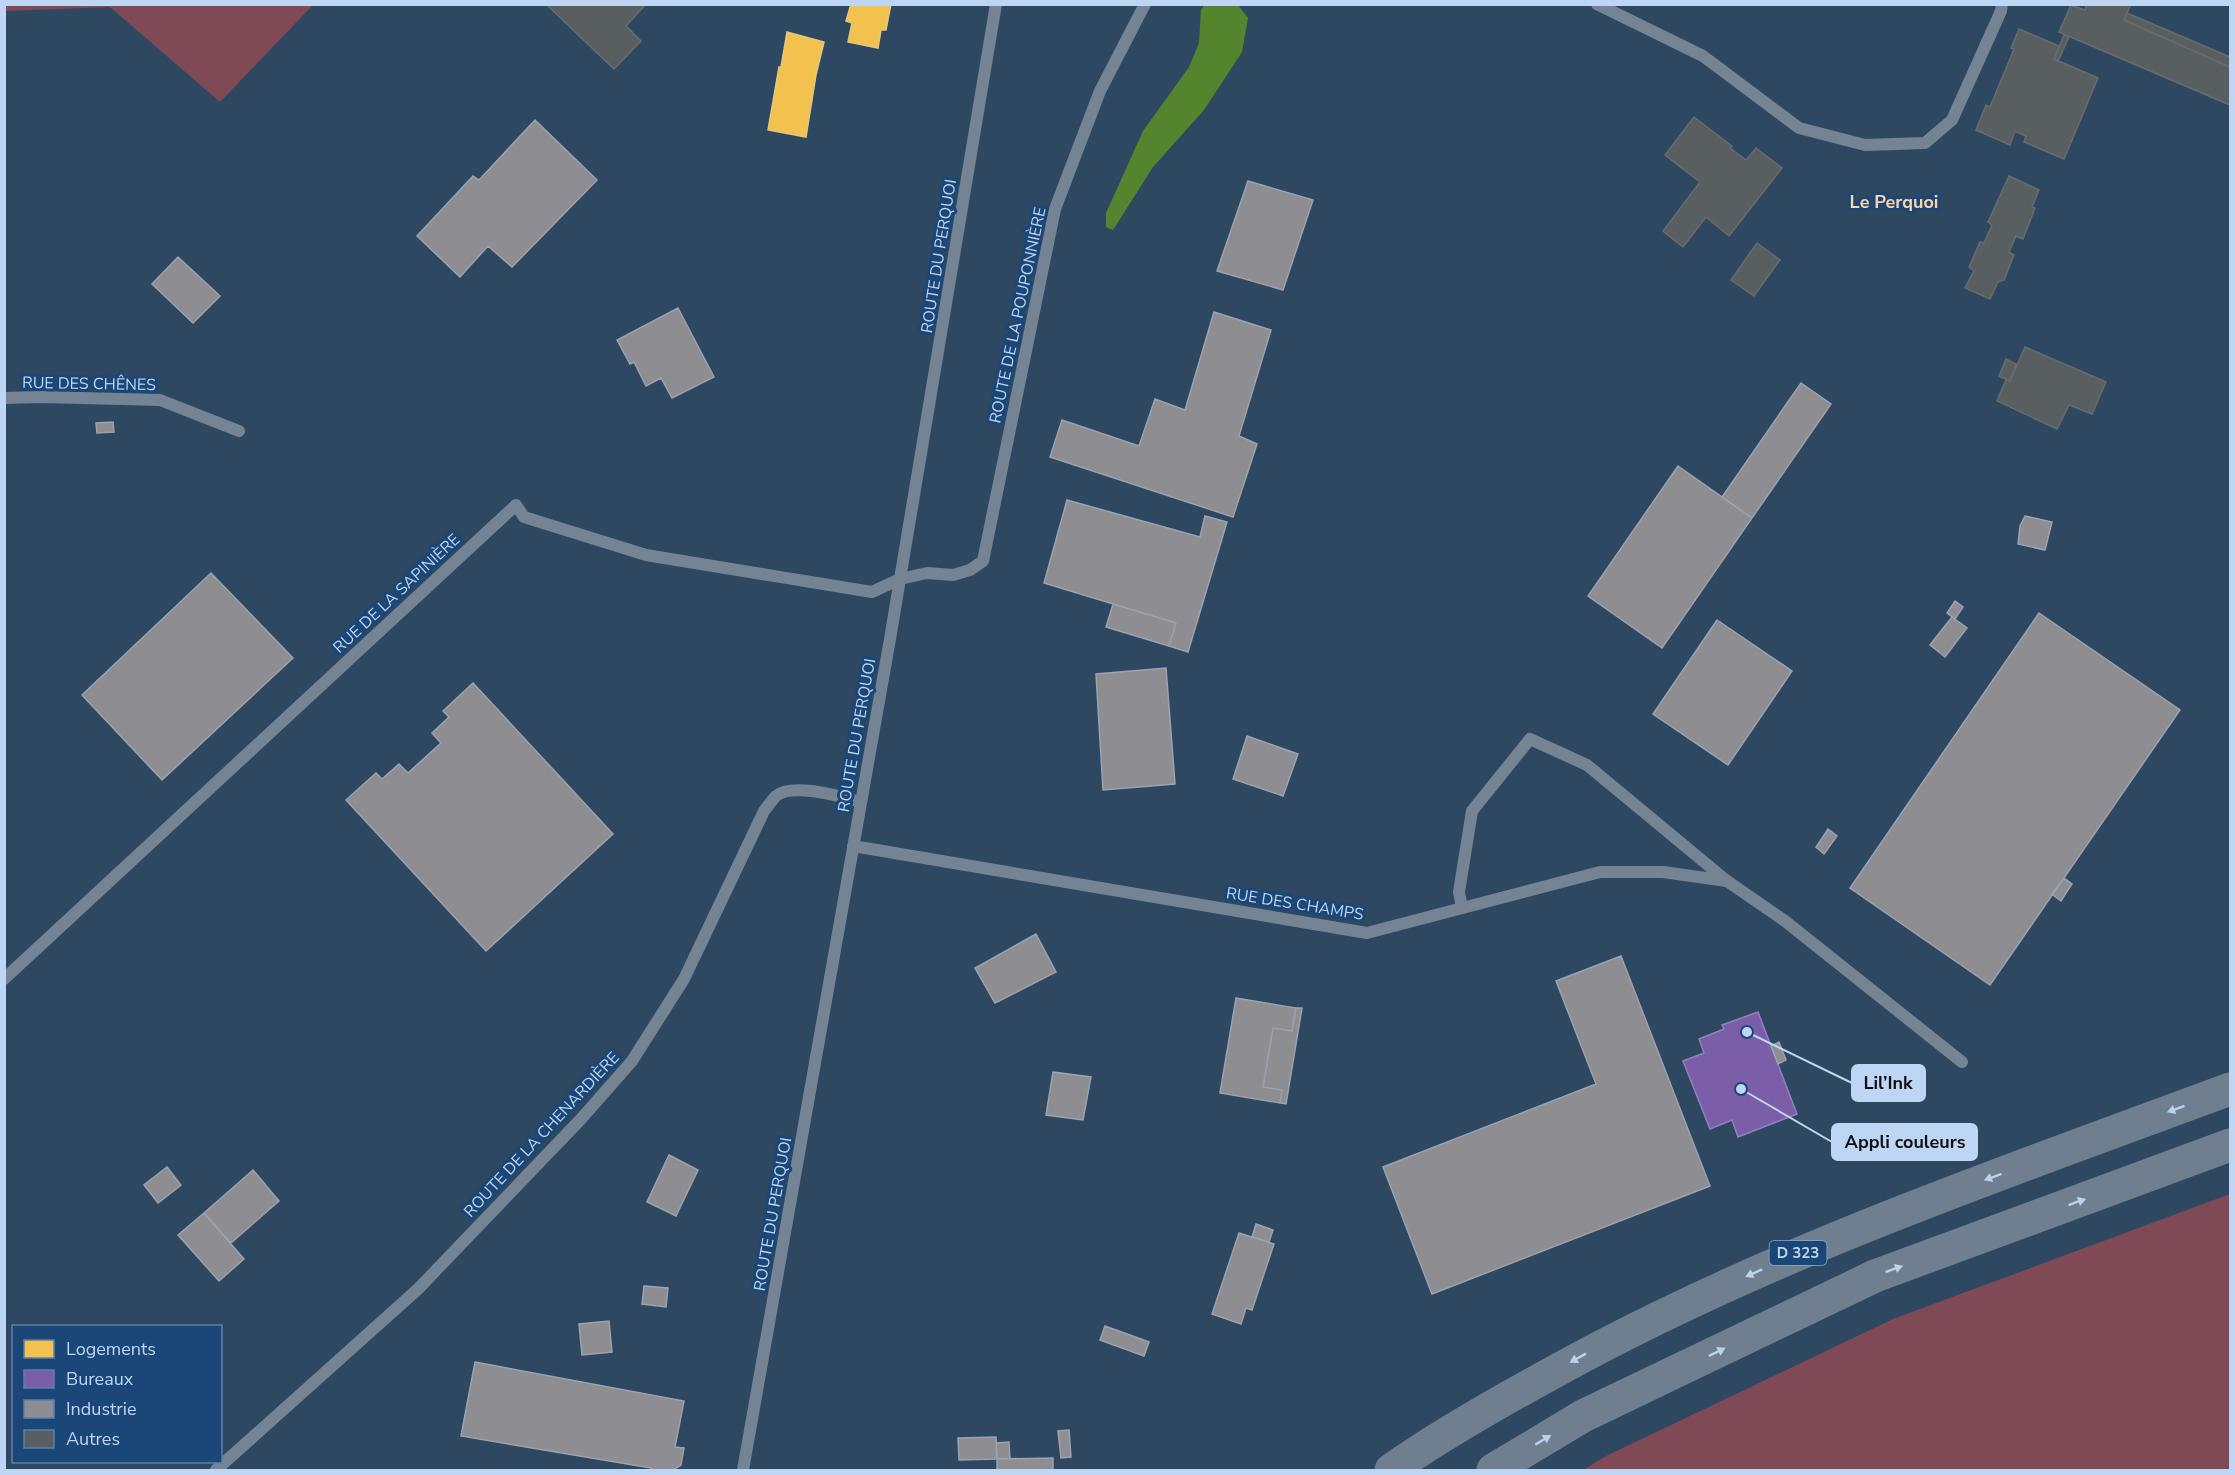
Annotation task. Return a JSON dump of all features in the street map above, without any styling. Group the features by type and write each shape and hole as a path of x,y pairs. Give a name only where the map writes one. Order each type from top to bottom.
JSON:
{"highway":[{"name":"D 323","path":"1391,1470 1501,1401 1611,1340 1701,1296 1910,1208 2230,1089"},
{"path":"1493,1470 1583,1416 1875,1276 2230,1145"}],"street":[{"name":"ROUTE DU PERQUOI","path":"743,1470 854,846 996,4"},
{"name":"ROUTE DE LA POUPONNIÈRE","path":"900,579 927,573 953,575 970,570 983,561 1055,209 1100,91 1145,4"},
{"path":"1597,4 1703,56 1799,128 1865,145 1925,143 1952,120 2001,11 2002,4"},
{"name":"RUE DES CHÊNES","path":"4,398 160,400 239,431"},
{"name":"RUE DE LA SAPINIÈRE","path":"4,979 516,505 524,517 646,555 872,592 900,579"},
{"path":"1462,908 1459,892 1473,811 1530,740 1587,765 1727,881 1785,921 1962,1062"},
{"name":"ROUTE DE LA CHENARDIÈRE","path":"216,1470 418,1289 581,1119 632,1061 684,979 764,811 778,794 795,790 833,795 861,802"},
{"name":"RUE DES CHAMPS","path":"854,846 1367,933 1600,872 1663,872 1727,881"}],"shaded area":[{"path":"1205,4 1238,5 1248,18 1242,52 1204,110 1153,167 1113,230 1106,227 1106,213 1143,131 1189,67 1199,43 1201,10"},
{"path":"4,5 313,5 220,102 110,7 5,11"},
{"path":"2230,1194 2230,1470 1583,1470 1606,1456 1893,1319"}],"building: Logements":[{"path":"851,4 891,4 886,30 881,30 878,48 848,42 852,23 846,21"},
{"path":"787,32 824,42 806,137 768,130"}],"building: Bureaux":[{"path":"1758,1012 1797,1114 1738,1137 1732,1120 1710,1129 1683,1061 1704,1053 1699,1039 1724,1029 1722,1025"}],"building: Industrie":[{"path":"535,120 597,180 512,267 488,246 460,277 417,236 473,176 479,180"},
{"path":"1248,181 1313,200 1283,290 1217,271"},
{"path":"178,257 220,296 193,323 152,284"},
{"path":"678,308 714,377 672,398 661,378 646,386 634,362 630,364 617,340"},
{"path":"1214,312 1271,330 1239,436 1257,444 1233,517 1050,457 1062,420 1139,446 1155,399 1185,410"},
{"path":"1801,383 1831,404 1752,518 1722,497"},
{"path":"113,422 114,432 97,433 96,423"},
{"path":"1678,466 1752,518 1662,648 1588,596"},
{"path":"1067,500 1200,537 1205,516 1227,522 1188,652 1169,646 1176,623 1044,583"},
{"path":"2025,516 2052,522 2045,550 2018,544 2020,526"},
{"path":"211,573 293,658 162,780 82,695"},
{"path":"1955,601 1963,607 1955,619 1947,613"},
{"path":"1113,604 1176,623 1169,646 1106,627"},
{"path":"2039,613 2180,710 1990,985 1850,888"},
{"path":"1952,617 1967,628 1945,657 1930,645"},
{"path":"1717,620 1792,671 1728,765 1653,714"},
{"path":"1166,668 1175,784 1103,790 1096,674"},
{"path":"473,683 613,834 486,951 346,800 376,773 382,779 399,764 408,773 441,743 432,733 449,717 443,711"},
{"path":"1247,736 1298,754 1283,796 1233,779"},
{"path":"1828,829 1837,836 1824,854 1816,847"},
{"path":"2064,878 2072,884 2061,901 2052,894"},
{"path":"1036,934 1056,972 995,1003 975,968"},
{"path":"1621,956 1710,1186 1432,1294 1383,1167 1596,1084 1556,981"},
{"path":"1236,998 1296,1008 1292,1031 1273,1028 1263,1087 1282,1090 1280,1103 1220,1093"},
{"path":"1296,1008 1302,1008 1286,1104 1280,1103 1282,1090 1263,1087 1273,1028 1292,1031"},
{"path":"1779,1042 1786,1060 1778,1064 1771,1046"},
{"path":"1053,1072 1091,1077 1083,1120 1046,1115"},
{"path":"669,1155 698,1170 676,1216 647,1202"},
{"path":"167,1167 181,1185 158,1203 144,1185"},
{"path":"253,1170 279,1201 231,1243 204,1213"},
{"path":"204,1213 244,1259 219,1281 178,1235"},
{"path":"1256,1224 1273,1230 1269,1242 1252,1237"},
{"path":"1239,1233 1274,1244 1252,1310 1246,1308 1241,1324 1212,1314"},
{"path":"644,1286 668,1288 666,1307 642,1304"},
{"path":"609,1321 612,1352 582,1355 579,1324"},
{"path":"1105,1326 1149,1342 1144,1356 1100,1340"},
{"path":"475,1362 684,1401 675,1447 684,1448 681,1465 673,1470 653,1470 461,1436"},
{"path":"1069,1430 1071,1457 1061,1458 1058,1431"},
{"path":"996,1437 997,1459 959,1460 958,1438"},
{"path":"1009,1442 1010,1459 997,1459 996,1443"},
{"path":"1053,1458 1053,1470 997,1470 997,1459"}],"building: Autres":[{"path":"550,4 646,4 626,26 641,41 614,69 548,6"},
{"path":"2087,4 2131,4 2124,20 2230,67 2230,105 2059,32 2071,5 2085,10"},
{"path":"2127,13 2230,57 2230,67 2124,20"},
{"path":"2019,29 2059,46 2054,59 2098,78 2064,159 2024,142 2026,136 2015,131 2010,145 1976,130 1986,105 1990,107 2014,49 2011,48"},
{"path":"2064,35 2069,37 2058,61 2054,59"},
{"path":"1694,117 1732,146 1730,148 1746,160 1756,148 1782,168 1729,236 1706,217 1683,247 1663,231 1700,182 1665,155"},
{"path":"2009,176 2039,190 2023,239 2016,236 2009,252 2014,255 2004,280 1998,282 1990,299 1965,288 1974,271 1969,267 1980,242 1984,243 1992,225 1988,222"},
{"path":"1757,243 1780,260 1754,296 1731,280"},
{"path":"2025,347 2106,382 2092,414 2069,405 2057,429 1997,401 2006,380 2010,381"},
{"path":"2006,359 2016,364 2010,381 1999,376"}],"place":[{"name":"Lil’Ink","path":"1747,1032"},
{"name":"Appli couleurs","path":"1741,1089"}],"district":[{"name":"Le Perquoi","path":"1894,202"}]}
